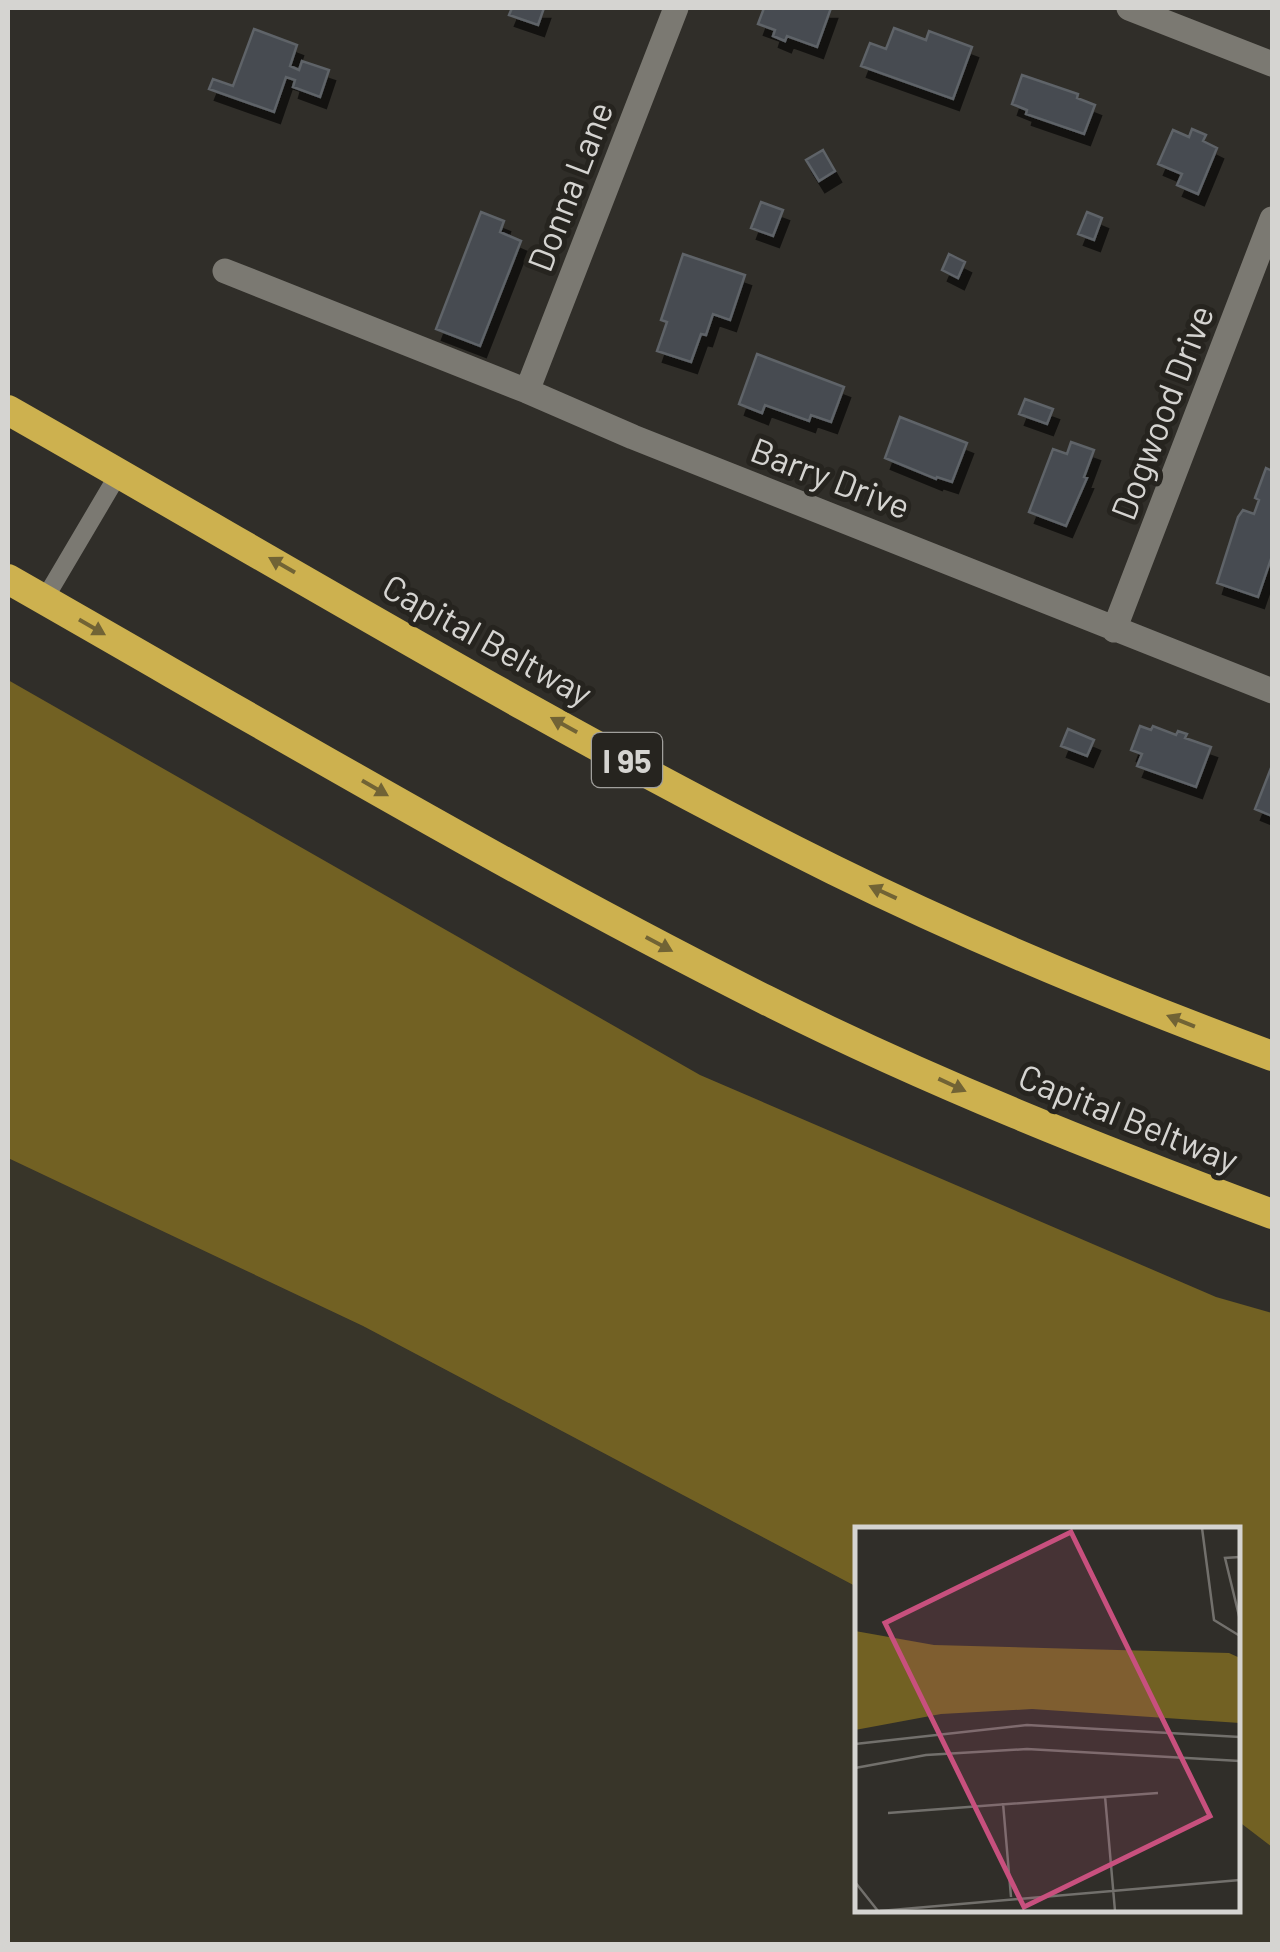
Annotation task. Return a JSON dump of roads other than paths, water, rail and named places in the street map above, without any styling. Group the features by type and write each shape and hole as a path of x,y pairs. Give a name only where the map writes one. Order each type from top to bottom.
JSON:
{"highway":[{"name":"Capital Beltway","path":"8,410 650,774 835,870 1048,968 1272,1056"},
{"name":"Capital Beltway","path":"8,579 575,900 768,1001 984,1100 1272,1214"}],"street":[{"name":"Donna Lane","path":"527,391 676,8"},
{"path":"1129,8 1272,64"},
{"name":"Dogwood Drive","path":"1114,630 1272,219"},
{"name":"Barry Drive","path":"225,271 527,391 633,438 1272,691"}],"lane":[{"path":"44,600 119,474"}]}
